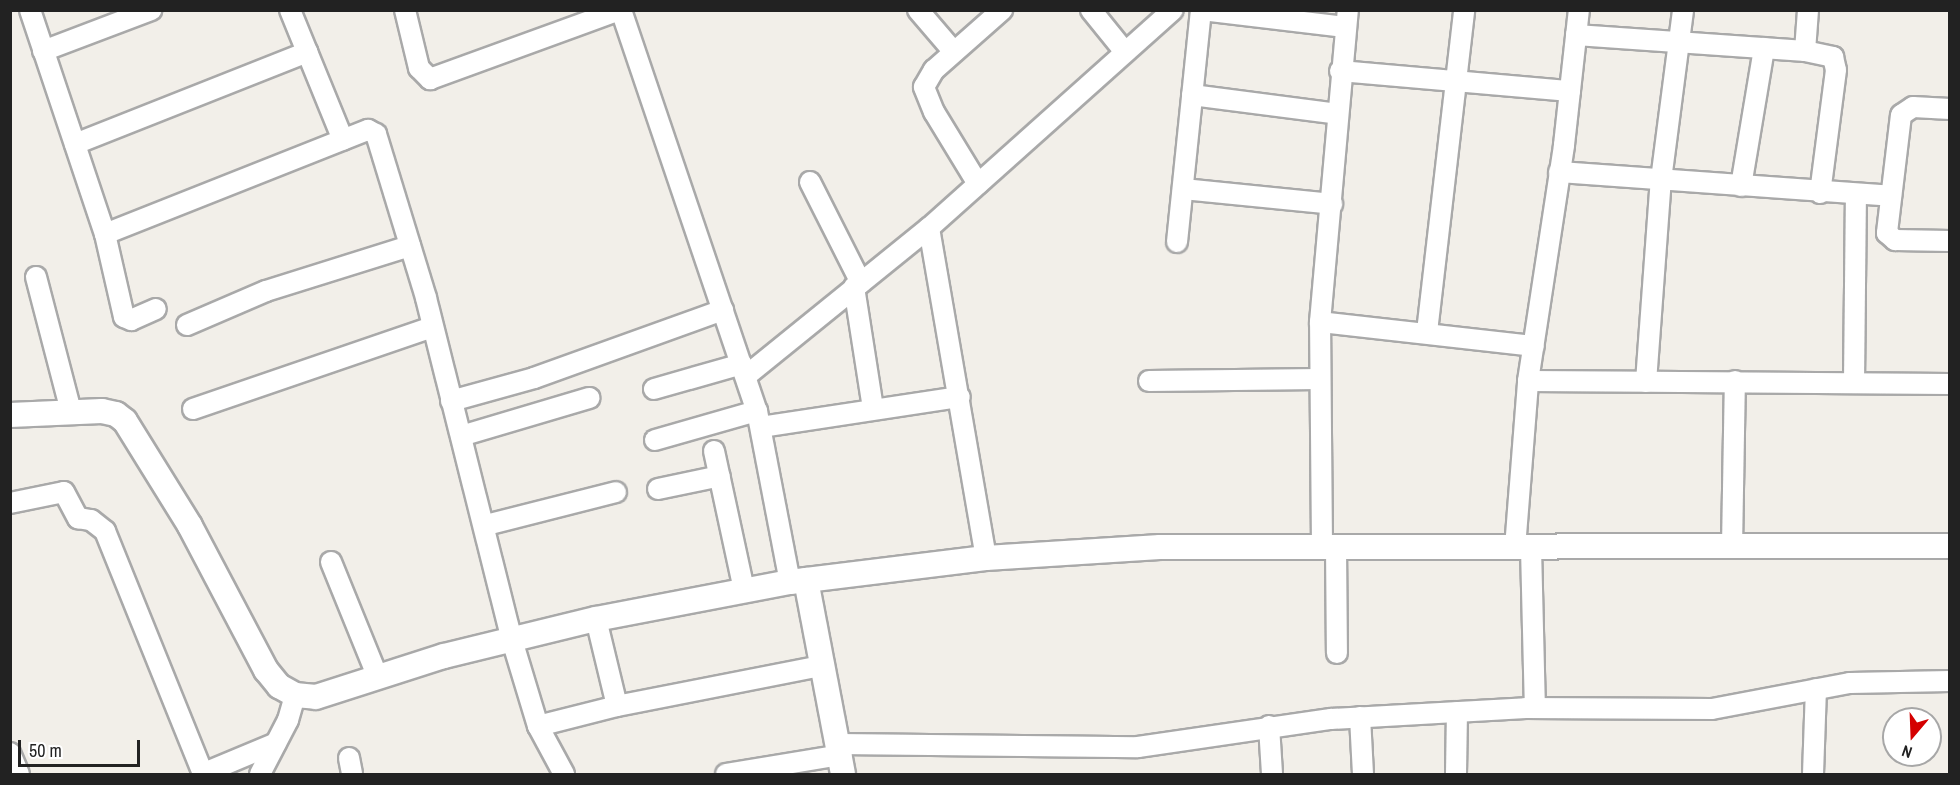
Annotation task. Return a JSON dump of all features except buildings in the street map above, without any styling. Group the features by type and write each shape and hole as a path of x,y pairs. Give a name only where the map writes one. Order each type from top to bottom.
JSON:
{"street":[{"path":"30,10 105,234 124,317 131,320 156,309"},
{"path":"43,51 152,10"},
{"path":"405,10 419,68 430,80 620,10 759,419 821,666 841,758"},
{"path":"918,10 954,52"},
{"path":"1091,10 1125,52"},
{"path":"654,389 744,370 858,285 929,228 1173,10"},
{"path":"1178,242 1202,10 1346,19 1340,71 1332,204 1320,322 1320,379 1337,653"},
{"path":"1428,332 1464,10"},
{"path":"1535,708 1523,548 1528,381 1560,172 1579,10"},
{"path":"1646,382 1661,180 1683,10"},
{"path":"1805,51 1808,10"},
{"path":"290,11 343,140"},
{"path":"978,184 934,112 924,87 934,70 1001,11"},
{"path":"1576,35 1678,44 1805,51 1829,55 1836,61 1820,192"},
{"path":"1741,186 1764,48"},
{"path":"75,144 307,52"},
{"path":"1340,71 1570,91"},
{"path":"1192,95 1338,114"},
{"path":"1950,109 1913,107 1903,112 1891,196 1889,238 1950,241"},
{"path":"105,234 368,130 376,134 410,246 486,525 512,640 538,726 564,774"},
{"path":"1560,172 1891,196"},
{"path":"810,182 858,285 873,409"},
{"path":"1183,189 1332,204"},
{"path":"1854,381 1856,195"},
{"path":"929,228 986,558"},
{"path":"188,325 266,291 410,246"},
{"path":"36,277 71,411"},
{"path":"451,401 534,378 723,310"},
{"path":"1320,322 1428,332 1534,346"},
{"path":"193,409 432,327"},
{"path":"1149,381 1320,379"},
{"path":"1528,381 1854,381 1950,384"},
{"path":"1732,547 1735,381"},
{"path":"655,440 759,419 873,409 960,397"},
{"path":"461,435 589,398"},
{"path":"10,415 102,411 116,414 125,422 190,526 266,669 279,686 295,695 316,697 512,640 596,619 798,581 986,558 1160,547 1950,546"},
{"path":"714,452 744,590"},
{"path":"658,489 720,476"},
{"path":"10,503 64,492 78,518 91,520 105,531 202,774 276,743"},
{"path":"486,525 616,492"},
{"path":"331,562 378,678"},
{"path":"596,619 617,706"},
{"path":"538,726 617,706 821,666"},
{"path":"726,774 841,758 1138,747 1269,726 1360,717 1535,708 1712,709 1850,683 1950,681"},
{"path":"1813,774 1816,689"},
{"path":"260,774 276,743 295,695"},
{"path":"1456,774 1457,712"},
{"path":"1360,717 1363,774"},
{"path":"1269,726 1272,774"},
{"path":"10,753 19,774"}]}
